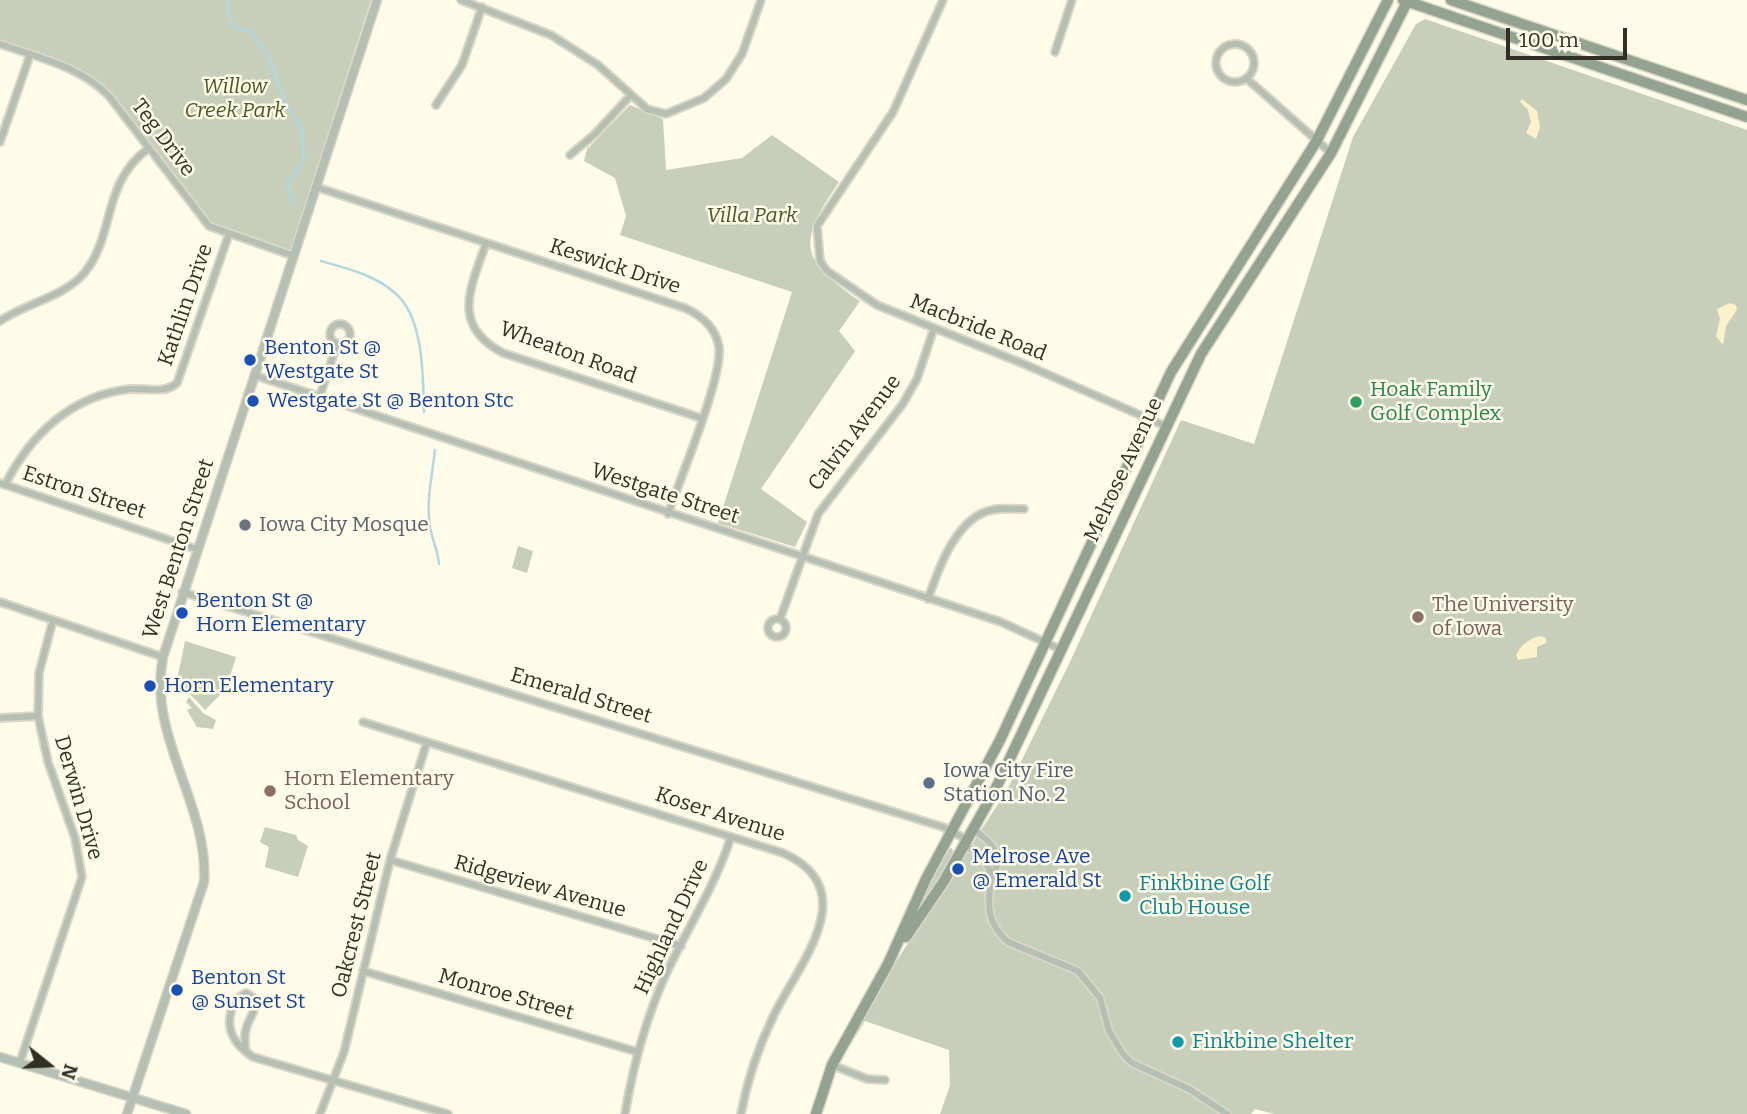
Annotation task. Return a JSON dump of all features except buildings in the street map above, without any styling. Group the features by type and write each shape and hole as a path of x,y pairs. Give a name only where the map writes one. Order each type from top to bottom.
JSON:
{"main road":[{"name":"Melrose Avenue","path":"816,1114 832,1065 888,964 1000,740 1148,419 1194,330 1316,142 1388,0"},
{"path":"1451,0 1747,100"},
{"name":"Melrose Avenue","path":"888,964 969,838 1062,650 1165,426 1213,334 1331,153 1406,1"},
{"path":"1406,1 1747,117"}],"street":[{"name":"West Benton Street","path":"127,1114 204,882 201,844 160,709 163,657 377,0"},
{"path":"461,0 529,24 567,44 598,65 647,109 666,114 704,98 735,67 761,0"},
{"name":"Macbride Road","path":"943,0 893,112 817,226 817,253 827,271 877,305 1165,426"},
{"path":"1055,52 1072,0"},
{"path":"436,105 462,65 482,7"},
{"name":"Teg Drive","path":"0,44 93,79 204,221 229,234 294,256"},
{"path":"1236,44 1251,53 1253,66 1246,78 1236,82 1222,76 1216,61 1223,48 1236,44"},
{"path":"0,142 30,55"},
{"path":"1246,78 1331,153"},
{"path":"570,155 595,134 631,95"},
{"path":"0,321 79,278 93,258 125,171 149,148"},
{"name":"Keswick Drive","path":"316,187 685,308 702,317 716,337 720,357 718,370 668,514"},
{"name":"Kathlin Drive","path":"2,484 34,439 77,406 111,393 166,390 177,383 229,234"},
{"name":"Wheaton Road","path":"486,243 468,308 474,329 489,345 503,353 701,418"},
{"name":"Calvin Avenue","path":"780,619 801,557 825,502 890,421 912,388 934,328"},
{"path":"320,396 337,344"},
{"name":"Westgate Street","path":"254,375 1001,622 1062,650"},
{"name":"Estron Street","path":"2,484 196,549"},
{"path":"928,599 945,557 974,519 995,509 1024,509"},
{"name":"Emerald Street","path":"182,592 969,838"},
{"path":"0,602 163,657"},
{"name":"Derwin Drive","path":"20,1062 82,877 75,838 48,762 38,716 38,673 53,620"},
{"path":"0,718 38,716"},
{"name":"Koser Avenue","path":"363,722 783,853 802,863 816,880 823,902 819,933 766,1032 741,1114"},
{"name":"Oakcrest Street","path":"320,1114 335,1081 390,860 427,742"},
{"name":"Highland Drive","path":"625,1114 639,1052 658,995 711,890 731,837"},
{"path":"969,838 986,858 991,880"},
{"path":"969,838 990,842 996,851 999,861 991,880 987,907 993,925 1002,936 1008,942 1078,971 1100,998 1109,1031 1122,1054 1132,1063 1188,1088 1227,1114"},
{"name":"Ridgeview Avenue","path":"390,860 681,946"},
{"name":"Monroe Street","path":"363,971 639,1052"},
{"path":"246,1052 245,1024 256,1004 255,999 246,993 238,995 229,1020 234,1041 246,1052 447,1114"},
{"path":"0,1056 186,1114"},
{"path":"832,1065 874,1081 885,1080"}],"green space":[{"name":"Willow Creek Park","path":"0,0 371,0 289,254 215,229 93,79 0,44"},
{"name":"The University of Iowa","path":"1425,19 1747,130 1747,1114 1275,1114 1255,1109 1251,1114 940,1114 950,1085 949,1050 865,1021 842,1059 843,1053 890,971 1007,790 1069,664 1181,420 1254,444 1353,137 1416,24"},
{"name":"Villa Park","path":"630,105 663,119 666,170 742,158 772,135 839,182 816,220 811,235 811,249 815,261 825,273 860,301 839,331 855,351 761,489 807,522 795,547 718,523 792,292 620,235 626,216 615,178 584,161 587,149"},
{"path":"518,546 533,551 527,573 512,568"},
{"path":"185,641 236,657 226,689 205,710 177,680"},
{"path":"189,697 203,713 216,720 213,729 197,727 187,710 192,708 186,702"},
{"path":"265,827 296,835 298,840 308,846 298,877 265,867 269,847 260,842"},
{"path":"952,848 954,855 914,917 946,850"}],"sand":[{"path":"1522,99 1537,111 1540,127 1536,139 1526,133 1531,122 1528,110 1520,102"},
{"path":"1730,303 1736,305 1737,310 1726,326 1723,345 1716,336 1720,319 1717,309"},
{"path":"1540,636 1546,638 1546,643 1537,647 1537,657 1518,660 1516,655 1523,646"}],"waterway":[{"path":"228,0 229,16 235,27 251,32 269,58 285,102 302,129 304,159 287,186 294,204"},
{"path":"321,261 379,281 405,304 412,317 420,348 424,412"},
{"path":"435,450 429,522 439,564"}],"place":[{"name":"Benton St @ Westgate St","path":"250,360"},
{"name":"Westgate St @ Benton Stc","path":"253,401"},
{"name":"Hoak Family Golf Complex","path":"1356,402"},
{"name":"Iowa City Mosque","path":"245,525"},
{"name":"Benton St @ Horn Elementary","path":"182,613"},
{"name":"The University of Iowa","path":"1418,617"},
{"name":"Horn Elementary","path":"150,686"},
{"name":"Iowa City Fire Station No. 2","path":"929,783"},
{"name":"Horn Elementary School","path":"270,791"},
{"name":"Melrose Ave @ Emerald St","path":"958,869"},
{"name":"Finkbine Golf Club House","path":"1125,896"},
{"name":"Benton St @ Sunset St","path":"177,990"},
{"name":"Finkbine Shelter","path":"1178,1042"}]}
